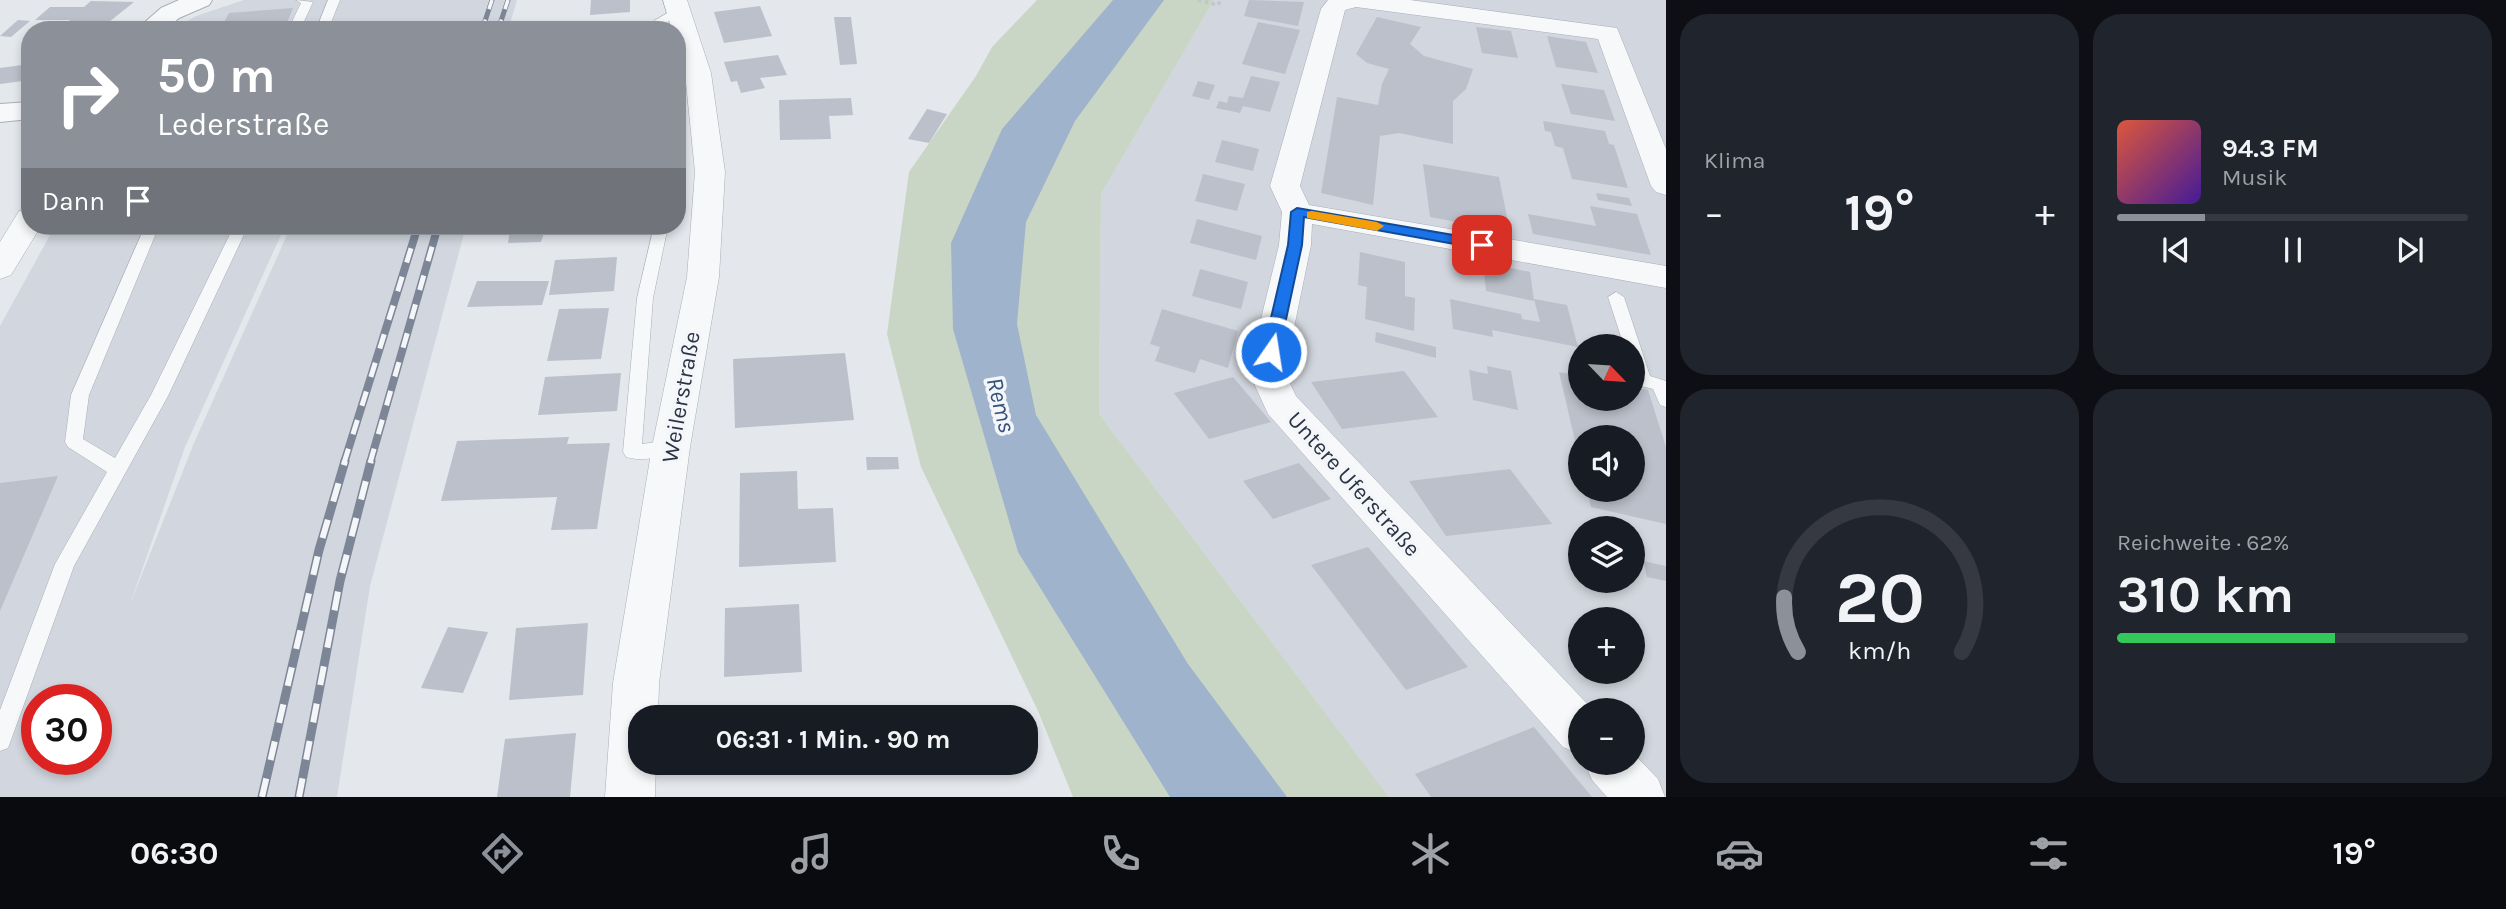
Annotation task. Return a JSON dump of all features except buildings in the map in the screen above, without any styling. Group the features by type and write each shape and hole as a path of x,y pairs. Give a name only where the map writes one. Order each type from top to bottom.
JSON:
{"street":[{"path":"160,21 170,13 199,0"},
{"path":"1356,0 1608,33 1666,186"},
{"name":"Untere Uferstraße","path":"1356,0 1339,2 1332,9 1285,186 1297,212 1295,245 1271,352 1269,377 1281,404 1568,719"},
{"name":"Weilerstraße","path":"630,797 636,683 671,447 703,277 710,172 698,73 686,47"},
{"path":"0,113 21,111"},
{"path":"1297,212 1666,277"},
{"path":"0,268 21,233"},
{"path":"1620,775 1640,797"}],"lane":[{"path":"298,21 307,2 302,0"},
{"path":"326,21 334,0"},
{"path":"118,469 74,442 80,395 148,235"},
{"path":"0,740 65,564 159,396 237,235"},
{"path":"660,235 645,298 632,452 671,447"},
{"path":"1616,297 1628,334"},
{"path":"1645,381 1659,384 1666,400"}],"path":[{"path":"1198,0 1218,5 1222,0"}],"shaded area":[{"path":"244,0 517,0 511,21 187,21"},
{"path":"1214,0 1666,0 1666,797 1389,797 1099,414 1101,194"},
{"path":"50,235 281,235 185,447 129,607 194,443 287,235 464,235 370,586 337,797 0,797 0,326"}],"green space":[{"path":"1037,0 1214,0 1101,194 1099,414 1389,797 1073,797 1038,711 1038,705 1035,705 921,467 887,334 909,172 976,76 992,47"}],"water":[{"name":"Rems","path":"1113,0 1164,0 1075,121 1026,222 1017,324 1036,415 1188,664 1287,797 1170,797 1018,552 953,329 951,243 1002,129"}],"railway":[{"path":"485,21 492,0"},
{"path":"501,21 508,0"},
{"path":"344,463 415,235"},
{"path":"370,463 435,235"},
{"path":"262,797 319,550 345,461"},
{"path":"299,797 340,581 371,461"}],"slow traffic":[{"path":"1312,215 1377,226"}],"route":[{"path":"1271,352 1295,245 1297,212 1482,245"}]}
